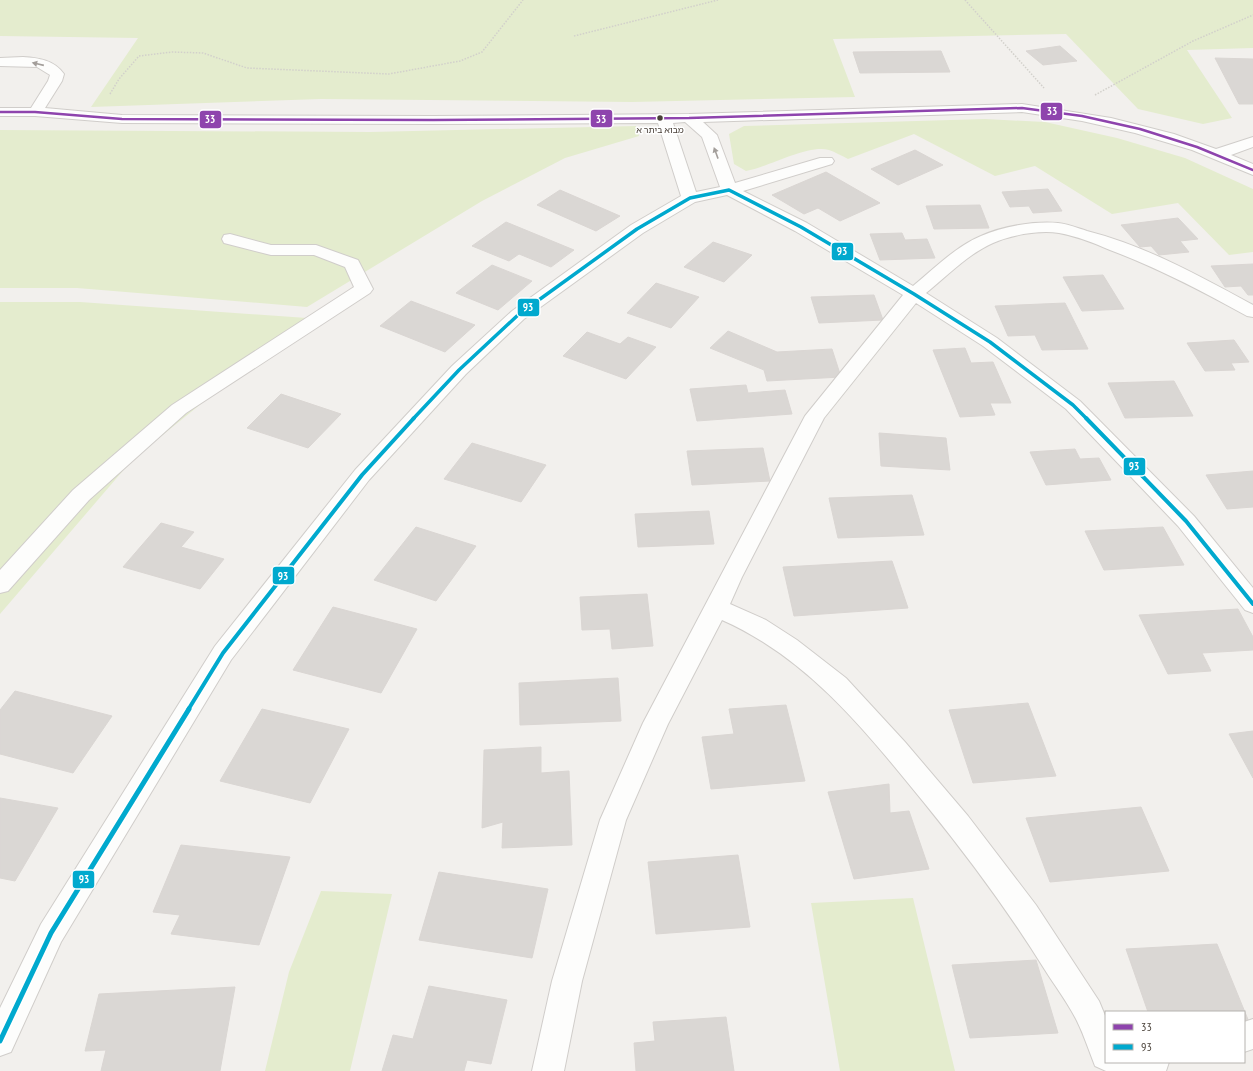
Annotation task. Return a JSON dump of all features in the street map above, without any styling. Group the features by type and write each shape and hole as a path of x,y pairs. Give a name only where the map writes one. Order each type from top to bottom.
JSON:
{"street":[{"path":"0,62 30,62 53,68 57,74 56,81 35,112"},
{"path":"0,112 35,112 122,119 433,120 689,118 980,108 1022,108 1064,112 1117,123 1170,137 1253,170"},
{"path":"664,118 690,198"},
{"path":"689,118 709,135 729,190 763,209 801,227 914,294 990,342 1072,405 1134,466 1186,521 1253,604"},
{"path":"1216,154 1253,142"},
{"path":"0,1041 51,933 223,653 362,475 459,370 518,315 637,229 690,198 729,190 826,162"},
{"path":"548,1071 567,981 613,820 656,722 717,608 731,577 815,416 914,294 970,248 988,239 1015,230 1058,228 1096,238 1132,252 1185,275 1253,312"},
{"path":"0,585 80,495 179,409 364,289 352,264 316,250 271,250 230,239"},
{"path":"717,608 758,626 788,646 837,685 896,749 958,824 1026,914 1088,1010 1105,1052"},
{"path":"1122,1071 1150,1063"}],"path":[{"path":"122,119 107,99 119,79 139,56 172,52 203,53 247,68 389,74 460,61 482,52 523,0"},
{"path":"574,36 718,0"},
{"path":"965,0 1028,68 1064,112 1193,41 1253,15"}],"green space":[{"path":"0,0 1253,0 1253,48 1187,50 1232,118 1203,124 1138,109 1066,34 833,39 855,97 632,102 321,99 91,107 138,38 0,36"},
{"path":"985,119 1045,122 1117,138 1185,158 1253,189 1253,252 1229,255 1178,203 1112,214 1035,166 995,176 914,134 848,159 829,150 810,150 746,171 734,164 729,134 744,126"},
{"path":"636,126 639,136 565,158 482,201 307,307 77,288 0,288 0,130 370,132"},
{"path":"0,302 80,302 307,318 133,459 0,614"},
{"path":"321,891 392,894 350,1071 265,1071 289,972"},
{"path":"913,898 955,1071 840,1071 811,903"}],"building":[{"path":"1060,46 1077,61 1043,65 1026,51"},
{"path":"941,51 950,72 860,73 853,52"},
{"path":"1215,58 1253,59 1253,104 1239,104"},
{"path":"915,150 943,165 898,185 871,169"},
{"path":"826,172 880,203 840,221 818,208 804,214 772,195"},
{"path":"1048,189 1062,211 1033,213 1029,206 1010,207 1002,192"},
{"path":"560,190 620,216 596,231 537,205"},
{"path":"980,205 989,228 934,229 926,206"},
{"path":"1178,218 1198,239 1180,241 1189,252 1159,255 1151,246 1140,247 1121,225"},
{"path":"506,222 574,250 551,267 519,254 509,261 472,246"},
{"path":"902,233 905,240 927,239 935,258 880,260 870,234"},
{"path":"713,242 752,255 724,282 684,267"},
{"path":"1253,264 1253,295 1248,295 1241,286 1225,287 1211,266"},
{"path":"492,265 532,281 498,310 456,293"},
{"path":"1103,275 1124,309 1082,311 1063,277"},
{"path":"656,283 699,297 671,328 627,313"},
{"path":"874,295 883,320 819,323 811,297"},
{"path":"411,301 475,325 445,352 380,326"},
{"path":"1065,303 1088,349 1042,350 1035,335 1008,336 995,306"},
{"path":"728,331 777,352 832,349 841,377 767,381 764,370 710,348"},
{"path":"587,332 620,344 628,337 656,347 626,379 563,356"},
{"path":"1234,340 1249,362 1231,363 1235,370 1205,371 1187,343"},
{"path":"965,348 971,363 993,362 1011,403 990,403 995,415 960,417 933,350"},
{"path":"1174,381 1193,416 1125,418 1108,383"},
{"path":"746,385 748,393 785,390 792,414 697,421 690,389"},
{"path":"281,394 341,414 308,448 247,428"},
{"path":"879,433 946,438 950,470 881,466"},
{"path":"472,443 546,465 521,502 444,479"},
{"path":"763,448 770,481 692,485 687,451"},
{"path":"1075,449 1080,459 1099,458 1111,480 1046,485 1030,452"},
{"path":"1253,471 1253,507 1227,509 1206,475"},
{"path":"912,495 924,535 838,538 829,498"},
{"path":"709,511 714,544 638,547 635,514"},
{"path":"161,523 194,532 181,547 224,559 200,589 123,567"},
{"path":"416,527 476,546 436,601 374,580"},
{"path":"1163,527 1184,565 1104,570 1085,531"},
{"path":"892,561 908,608 794,616 783,567"},
{"path":"647,594 653,646 612,649 610,629 582,630 580,597"},
{"path":"333,607 417,629 381,693 293,670"},
{"path":"1238,609 1253,637 1253,650 1202,653 1211,671 1168,674 1139,615"},
{"path":"618,678 621,721 520,725 519,683"},
{"path":"15,691 112,716 73,773 0,754 0,710"},
{"path":"1028,703 1056,776 973,783 949,710"},
{"path":"786,705 805,781 711,789 702,737 734,734 729,709"},
{"path":"262,709 349,729 310,803 220,781"},
{"path":"1253,731 1253,778 1229,734"},
{"path":"541,747 541,773 569,771 572,845 502,848 503,822 482,828 484,750"},
{"path":"889,784 890,813 909,811 929,869 854,879 828,792"},
{"path":"0,798 58,808 15,881 0,878"},
{"path":"1141,807 1169,871 1050,882 1026,818"},
{"path":"181,845 290,857 259,945 171,934 180,915 153,912"},
{"path":"738,855 750,927 656,934 648,862"},
{"path":"439,872 548,889 532,958 419,940"},
{"path":"1217,944 1244,1011 1148,1011 1126,949"},
{"path":"1036,960 1058,1033 970,1038 952,965"},
{"path":"429,986 507,1000 491,1064 467,1060 464,1071 382,1071 393,1035 413,1039"},
{"path":"235,987 220,1071 101,1071 106,1050 85,1051 99,994"},
{"path":"1245,1012 1249,1022 1245,1023"},
{"path":"726,1017 734,1071 636,1071 634,1043 655,1041 653,1022"}],"transit line":[{"name":"33","path":"0,112 35,112 122,119 433,120 689,118 1022,108 1082,116 1140,129 1197,147 1253,170"},
{"name":"93","path":"0,1041 51,933 223,653 362,475 459,370 518,315 637,229 690,198 729,190 763,209 801,227 914,294 990,342 1073,405 1186,521 1253,604"}],"place":[{"name":"מבוא ביתר א","path":"660,118"}]}
